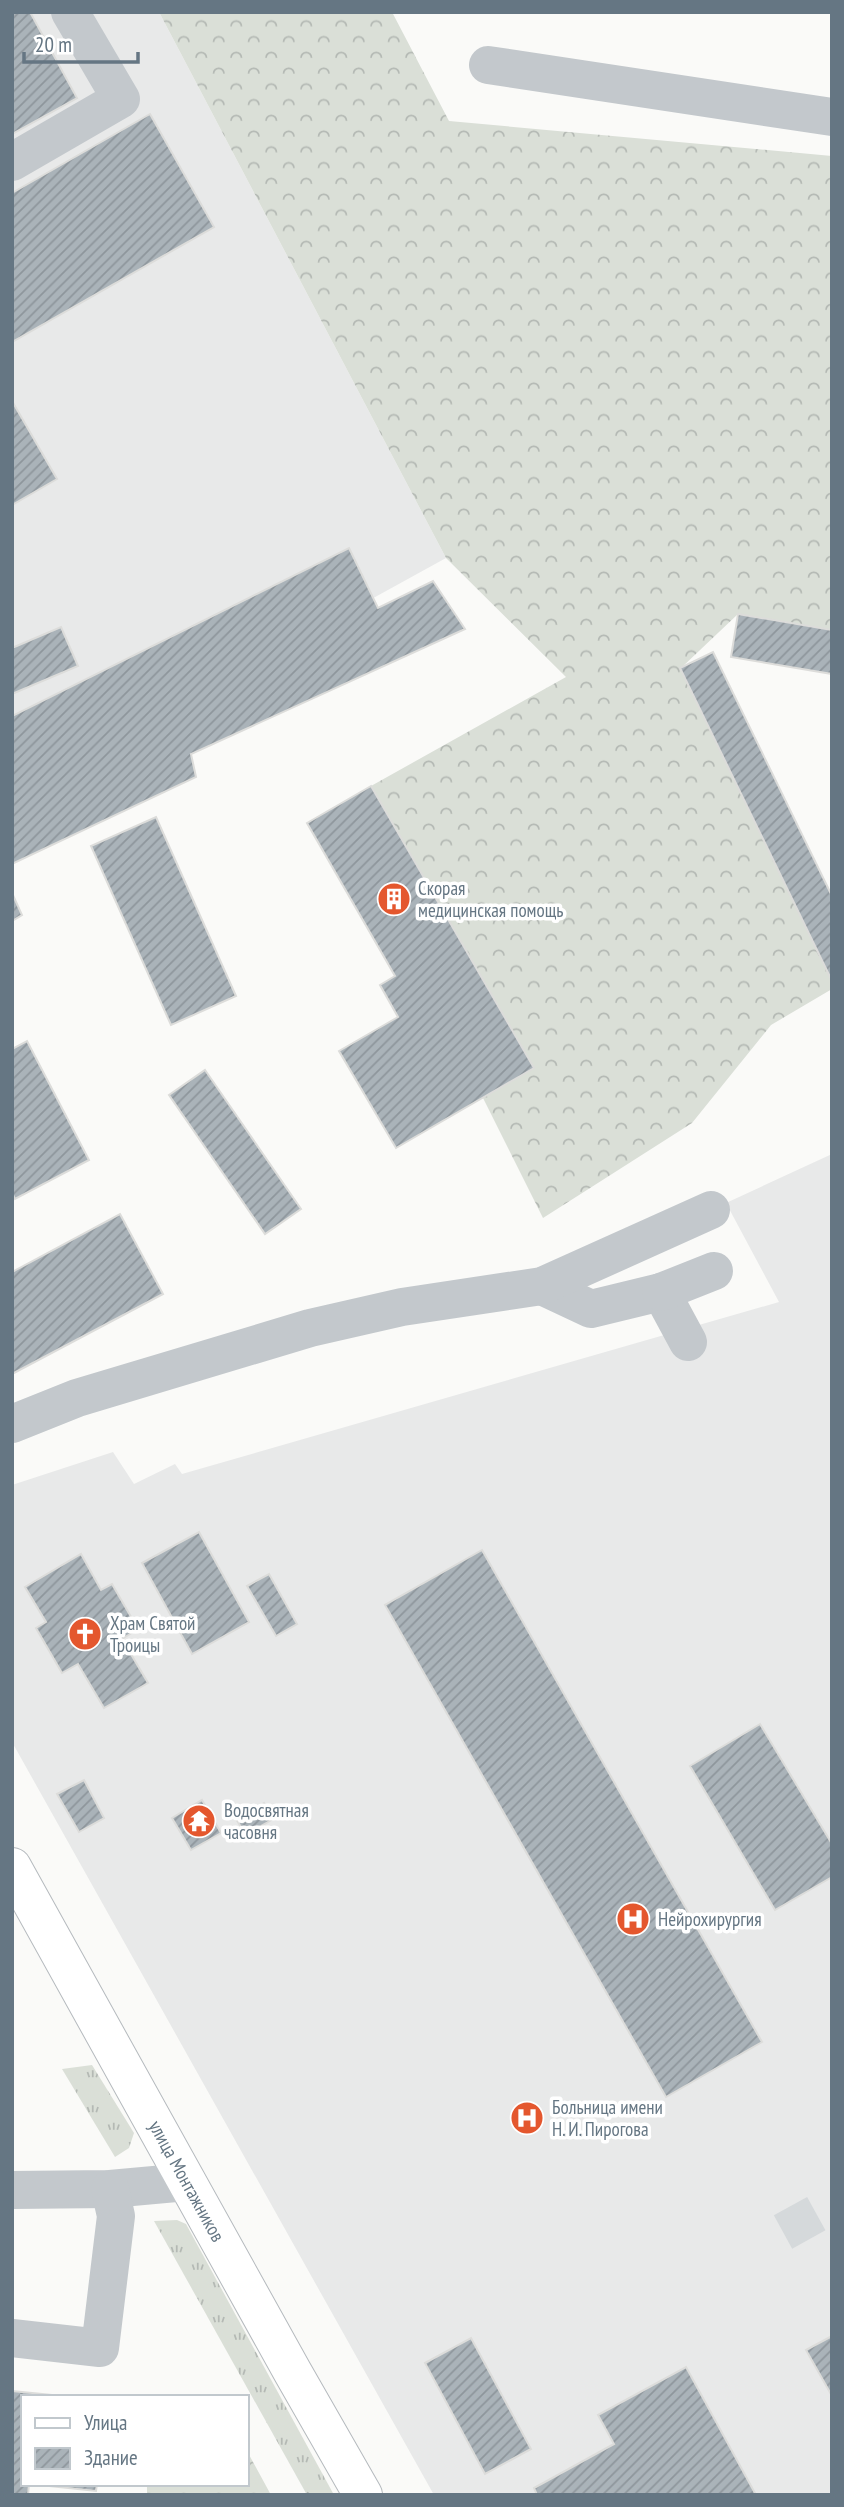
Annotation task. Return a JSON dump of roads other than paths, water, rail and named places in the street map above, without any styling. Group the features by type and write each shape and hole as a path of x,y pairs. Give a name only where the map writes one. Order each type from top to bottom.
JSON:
{"main road":[{"name":"улица Монтажников","path":"12,1867 363,2495"}],"lane":[{"path":"12,162 121,99 70,12"},
{"path":"488,65 832,117"},
{"path":"12,1424 77,1398 310,1328 402,1307 542,1286 711,1210"},
{"path":"542,1286 592,1309 661,1292 714,1271"},
{"path":"661,1292 688,1342"},
{"path":"12,2190 110,2189 187,2182"},
{"path":"12,2338 100,2348 116,2216 110,2189"}],"tunnel":[{"path":"783,2232 832,2205"}],"place":[{"name":"Скорая медицинская помощь","path":"394,899"},
{"name":"Храм Святой Троицы","path":"85,1634"},
{"name":"Водосвятная часовня","path":"199,1821"},
{"name":"Нейрохирургия","path":"633,1919"},
{"name":"Больница имени Н. И. Пирогова","path":"527,2118"}]}
